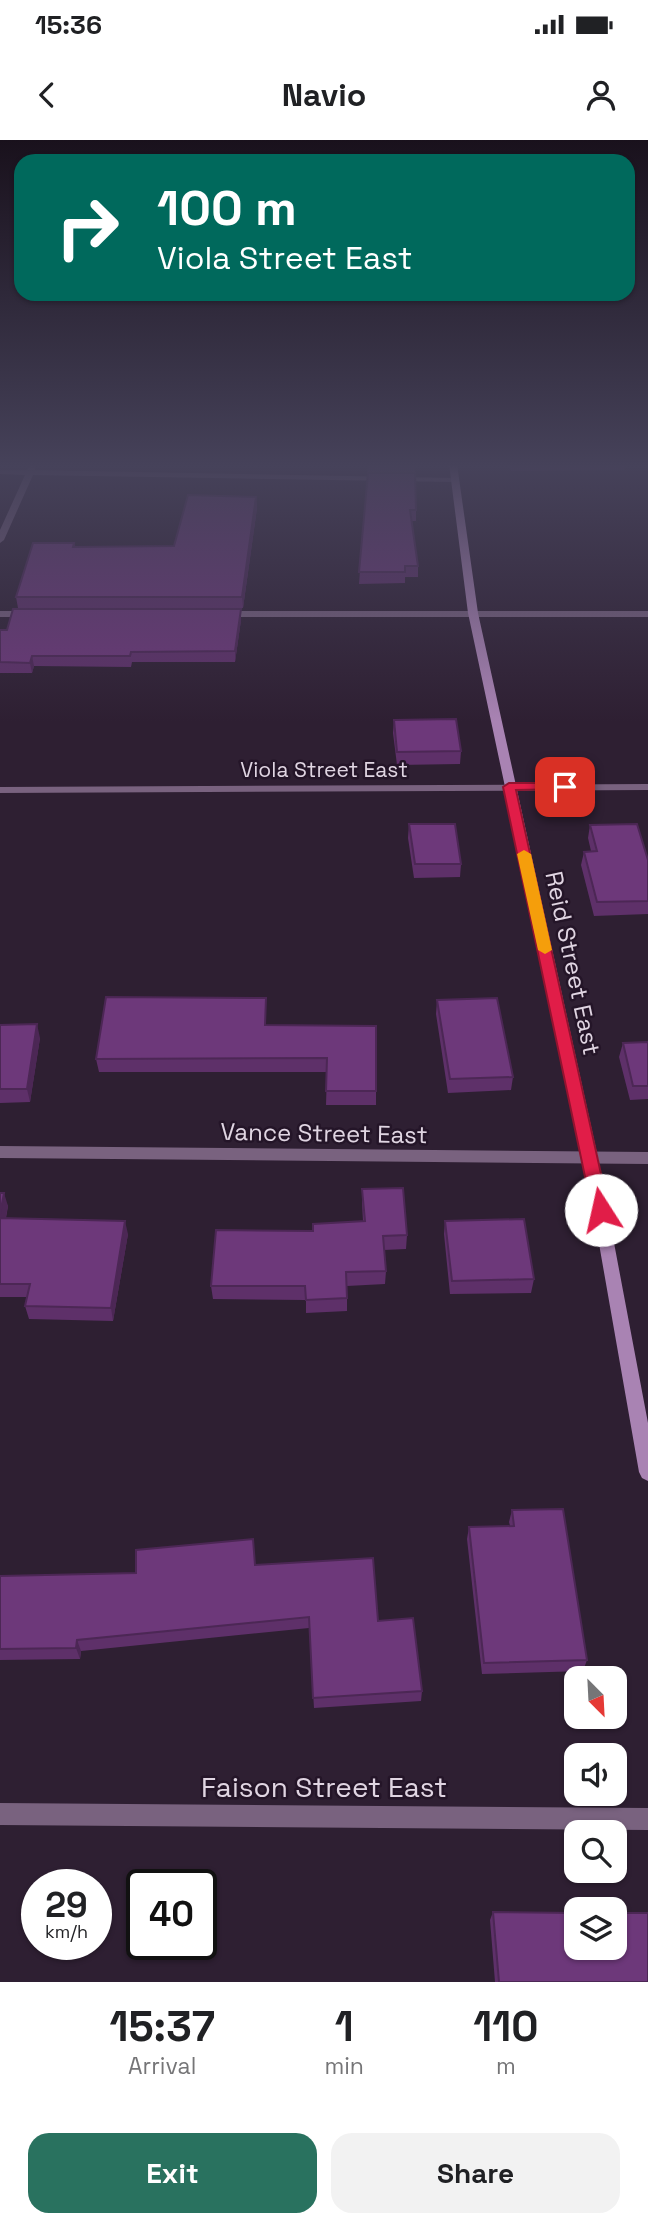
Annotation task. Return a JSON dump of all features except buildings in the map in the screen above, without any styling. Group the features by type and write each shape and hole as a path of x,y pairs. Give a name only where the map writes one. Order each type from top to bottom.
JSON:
{"street":[{"name":"Reid Street East","path":"464,550 473,613 509,787 591,1158 648,1472"},
{"path":"0,614 42,614"},
{"path":"208,614 648,614"},
{"name":"Viola Street East","path":"0,790 648,787"},
{"name":"Vance Street East","path":"0,1152 648,1158"},
{"name":"Faison Street East","path":"0,1814 648,1819"}],"slow traffic":[{"path":"524,854 545,950"}],"route":[{"path":"565,787 509,787 601,1210"}]}
